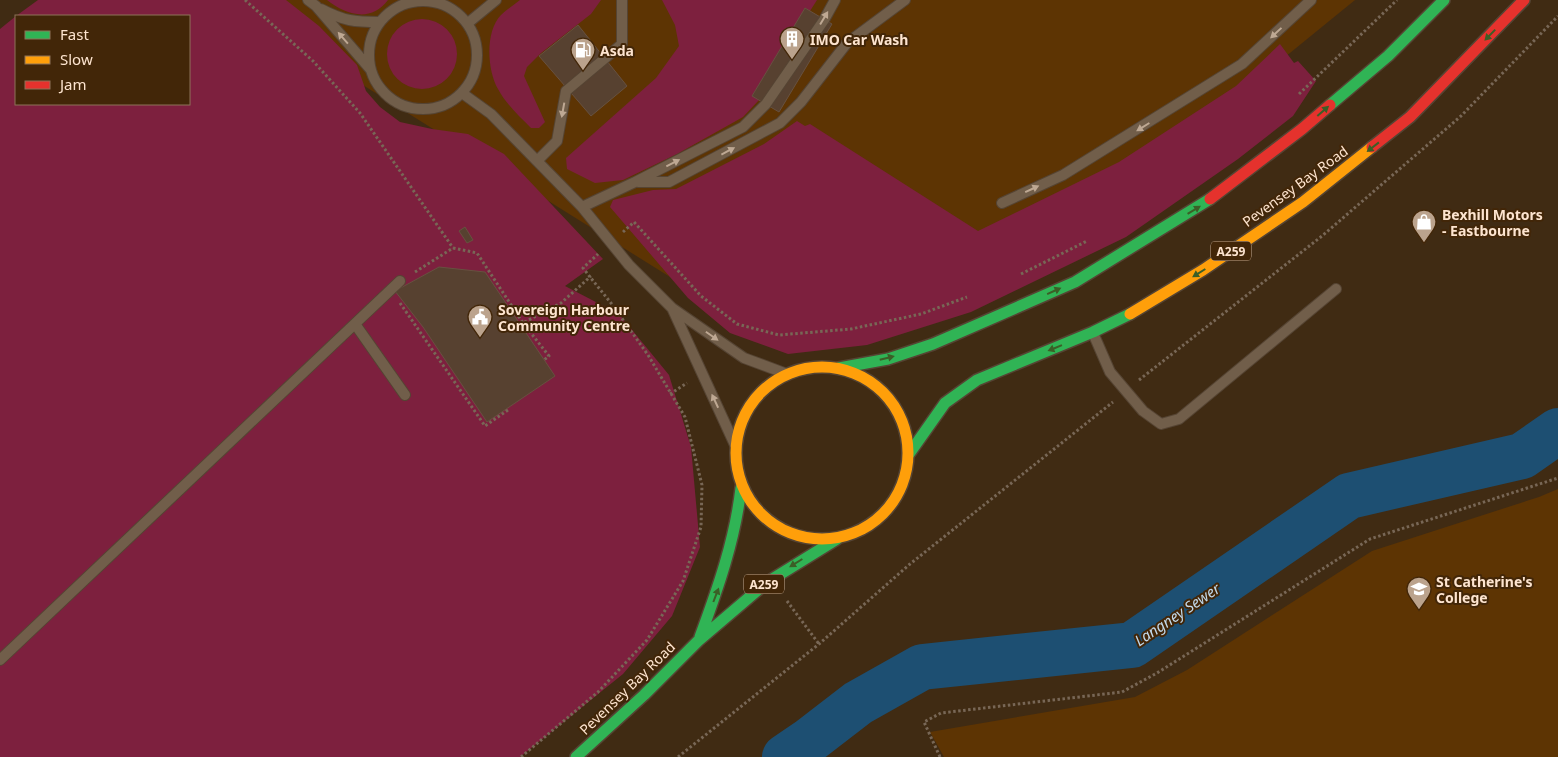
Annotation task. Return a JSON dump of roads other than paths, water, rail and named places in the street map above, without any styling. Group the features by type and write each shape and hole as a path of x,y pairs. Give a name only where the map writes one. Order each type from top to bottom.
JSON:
{"main road":[{"path":"839,368 859,374 873,382 892,402 905,426 909,454 905,479 894,502 876,521 853,534 838,538 803,538 780,529 760,514 741,488 735,445 740,423 751,403 767,386 786,374 807,368 839,368 888,359 932,344 1075,282 1204,204 1302,130 1388,56 1444,0"},
{"name":"Pevensey Bay Road","path":"909,454 945,403 977,380 1093,332 1138,310 1203,270 1304,202 1410,117 1524,0"},
{"name":"Pevensey Bay Road","path":"698,641 724,572 739,516 741,488"},
{"name":"Pevensey Bay Road","path":"576,757 644,695 698,641 769,580 838,538"}],"lane":[{"path":"468,23 496,0"},
{"path":"537,161 557,141 566,91 622,44 622,0"},
{"path":"582,207 743,127 766,104 824,20 835,0"},
{"path":"635,182 669,182 780,123 801,102 847,43 904,0"},
{"path":"1002,203 1063,175 1242,64 1311,0"},
{"path":"312,3 371,70 378,85 388,97 402,105 418,109 434,108 449,103 462,93 473,75 477,55 475,41 468,23 452,10 440,4 415,1 390,13 380,22 372,37 369,54 371,70"},
{"path":"312,3 339,18 354,22 380,22"},
{"path":"462,93 491,114 582,207 629,265 672,308 744,358 786,374"},
{"path":"0,660 400,281"},
{"path":"1093,332 1110,372 1143,411 1161,424 1179,419 1336,289"},
{"path":"672,308 735,445"},
{"path":"355,324 404,395"}],"waterway":[{"name":"Langney Sewer","path":"785,757 858,703 922,667 1132,645 1349,496 1522,456 1558,431"}],"place":[{"name":"IMO Car Wash","path":"792,60"},
{"name":"Asda","path":"583,71"},
{"name":"Bexhill Motors - Eastbourne","path":"1424,243"},
{"name":"Sovereign Harbour Community Centre","path":"480,338"},
{"name":"St Catherine's College","path":"1419,610"}]}
